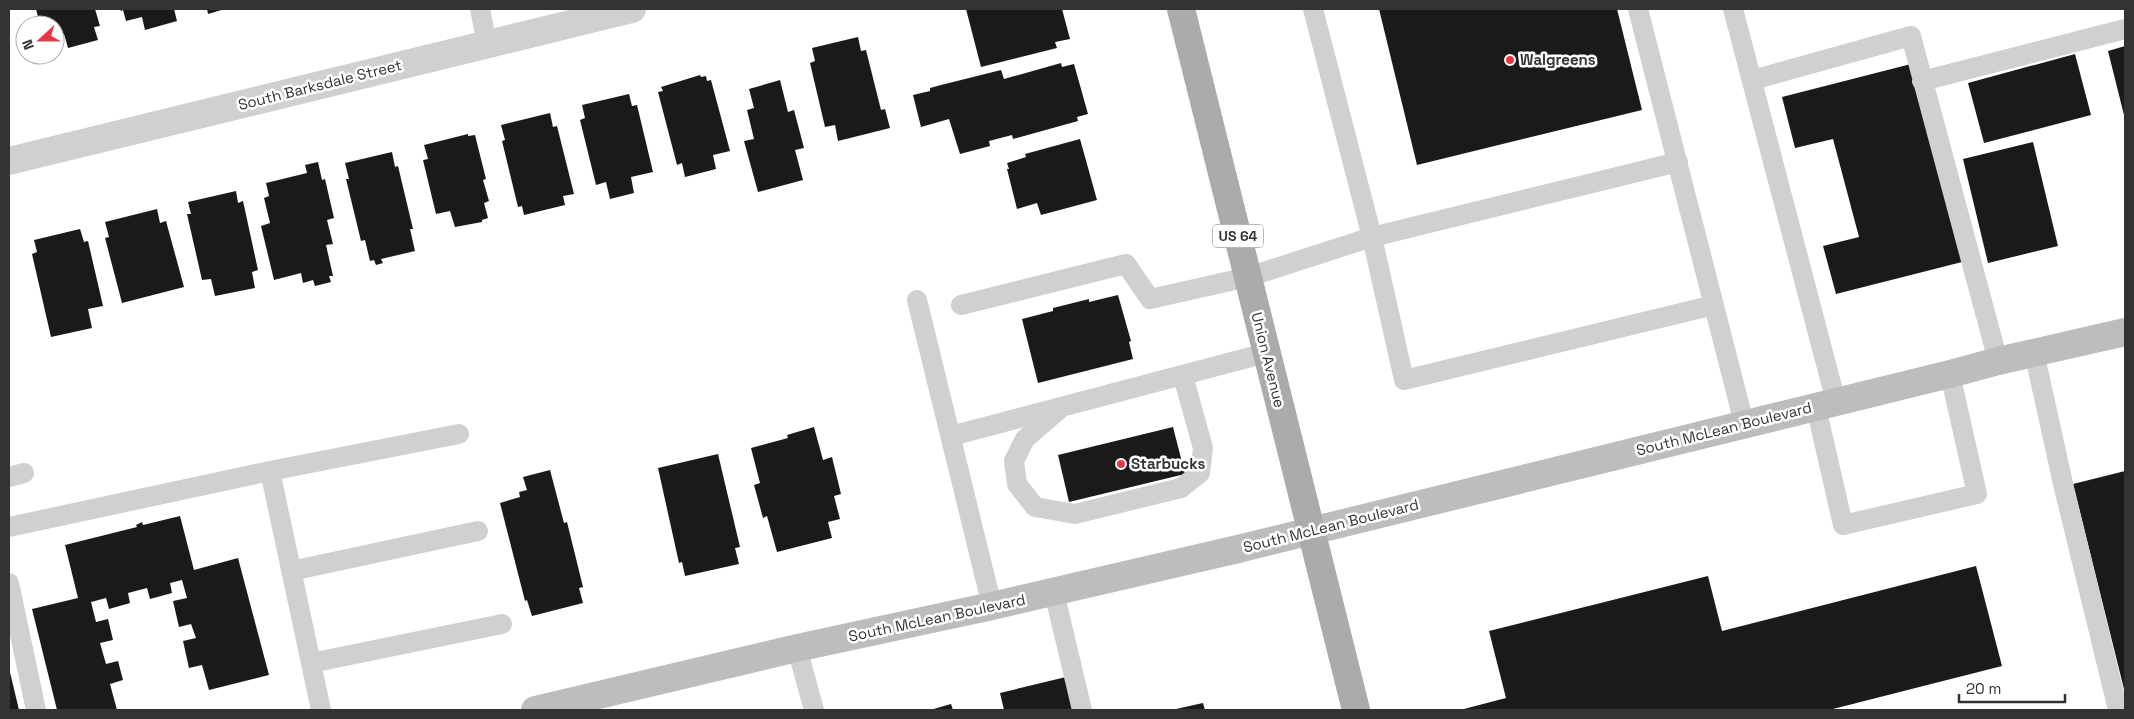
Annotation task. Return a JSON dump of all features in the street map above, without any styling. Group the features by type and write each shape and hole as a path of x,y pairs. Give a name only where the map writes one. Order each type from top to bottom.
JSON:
{"main road":[{"name":"Union Avenue","path":"1181,9 1356,710"},
{"name":"South McLean Boulevard","path":"535,710 797,648 1054,592 1826,405 2034,352 2125,332"}],"street":[{"name":"South Barksdale Street","path":"9,161 487,44 571,16 632,9"}],"lane":[{"path":"480,9 487,44"},
{"path":"1313,9 1372,237 1404,380 1714,305"},
{"path":"1638,9 1744,424"},
{"path":"1733,9 1752,80 1826,405 1843,525 1977,494 1950,374"},
{"path":"1922,81 2125,29"},
{"path":"1752,80 1911,36 1998,361"},
{"path":"961,306 1126,264 1150,299 1248,277 1372,237 1678,162"},
{"path":"917,300 992,606"},
{"path":"2034,352 2064,488 2118,710"},
{"path":"951,436 1266,353"},
{"path":"1062,407 1025,439 1014,461 1017,484 1034,507 1075,514 1181,488 1200,474 1203,448 1183,376"},
{"path":"9,527 270,471 459,434"},
{"path":"270,471 321,710"},
{"path":"291,571 478,531"},
{"path":"9,583 36,710"},
{"path":"1054,592 1082,710"},
{"path":"311,663 502,624"},
{"path":"797,648 814,710"}],"building":[{"path":"36,9 95,9 100,26 94,27 98,40 68,48 65,38 65,15 38,15"},
{"path":"120,9 174,9 177,21 145,30 142,17 126,21 123,10 121,11"},
{"path":"207,9 225,9 208,14"},
{"path":"966,9 1062,9 1070,39 1055,42 1057,48 981,67"},
{"name":"Walgreens","path":"1379,9 1617,9 1642,110 1417,165"},
{"path":"858,37 861,51 866,50 881,110 885,109 890,128 838,141 835,125 825,127 810,63 815,61 812,48"},
{"path":"2125,46 2125,119 2108,51"},
{"path":"2075,54 2091,115 1984,143 1968,83"},
{"path":"1061,63 1062,67 1074,64 1088,114 1077,117 1078,121 1013,139 1012,135 989,141 990,146 960,154 949,119 921,127 913,95 930,91 930,88 1001,70 1004,79"},
{"path":"1911,64 1962,262 1836,294 1823,246 1859,237 1833,139 1795,148 1782,97"},
{"path":"700,75 701,77 706,76 707,81 711,80 730,151 713,155 716,169 685,177 682,163 677,165 658,92 663,91 661,87"},
{"path":"780,80 788,112 794,110 804,148 795,150 803,180 758,192 744,141 754,139 747,110 754,108 749,89"},
{"path":"629,94 632,106 637,105 653,172 631,177 634,193 610,199 606,182 596,185 580,120 585,118 582,105"},
{"path":"550,113 553,127 557,126 574,194 563,196 565,205 524,215 522,206 518,207 502,141 505,140 501,125"},
{"path":"468,134 468,136 475,135 486,179 483,180 489,201 484,203 488,218 482,220 482,222 455,227 450,211 436,214 423,160 428,159 424,145"},
{"path":"1080,139 1097,200 1041,215 1037,203 1017,209 1007,163 1026,157 1025,154"},
{"path":"2033,142 2058,246 1988,263 1963,159"},
{"path":"392,152 395,167 398,166 413,229 410,229 415,251 381,259 383,263 376,265 374,260 370,261 365,240 361,241 346,179 349,179 345,163"},
{"path":"318,162 322,180 325,179 334,218 327,220 333,244 326,245 333,276 329,276 331,282 315,286 313,280 303,283 301,273 274,280 261,226 270,223 264,198 269,196 266,183 307,173 305,165"},
{"path":"236,191 238,203 243,201 258,270 252,272 255,288 215,296 211,279 202,280 187,214 191,214 188,202"},
{"path":"157,209 160,223 166,221 184,287 122,303 105,238 109,237 105,222"},
{"path":"80,229 84,242 88,241 103,306 88,309 92,328 51,337 32,254 37,252 34,240"},
{"path":"1118,295 1131,341 1129,342 1133,359 1038,383 1022,319 1053,311 1053,308 1089,299 1089,302"},
{"path":"814,427 823,460 832,457 841,494 834,496 840,519 828,522 832,538 777,552 767,516 763,518 754,485 760,483 751,448 788,438 787,435"},
{"name":"Starbucks","path":"1173,427 1185,474 1069,502 1058,455"},
{"path":"718,454 740,547 735,548 739,564 685,576 682,562 679,563 658,468"},
{"path":"550,470 564,523 567,522 583,587 579,588 583,603 532,616 527,600 525,601 500,503 520,497 519,492 527,490 523,477"},
{"path":"2125,471 2125,693 2073,484"},
{"path":"180,516 194,570 238,558 269,675 209,690 202,665 189,668 183,641 196,638 191,624 179,627 173,601 187,598 182,580 170,583 172,593 150,599 147,588 128,593 130,603 109,609 106,598 91,602 96,622 108,619 113,640 100,643 106,664 118,661 123,680 110,684 117,710 57,710 32,609 78,598 65,545 137,527 136,525 142,522 143,525"},
{"path":"1976,566 2002,666 1829,710 1460,710 1506,698 1489,631 1708,576 1722,631"},
{"path":"9,668 19,710 9,710"},
{"path":"1066,677 1074,710 1004,710 1000,693"},
{"path":"1203,703 1205,710 1176,710 1176,709"},
{"path":"951,704 953,710 930,710"}],"place":[{"name":"Walgreens","path":"1510,60"},
{"name":"Starbucks","path":"1121,464"}]}
